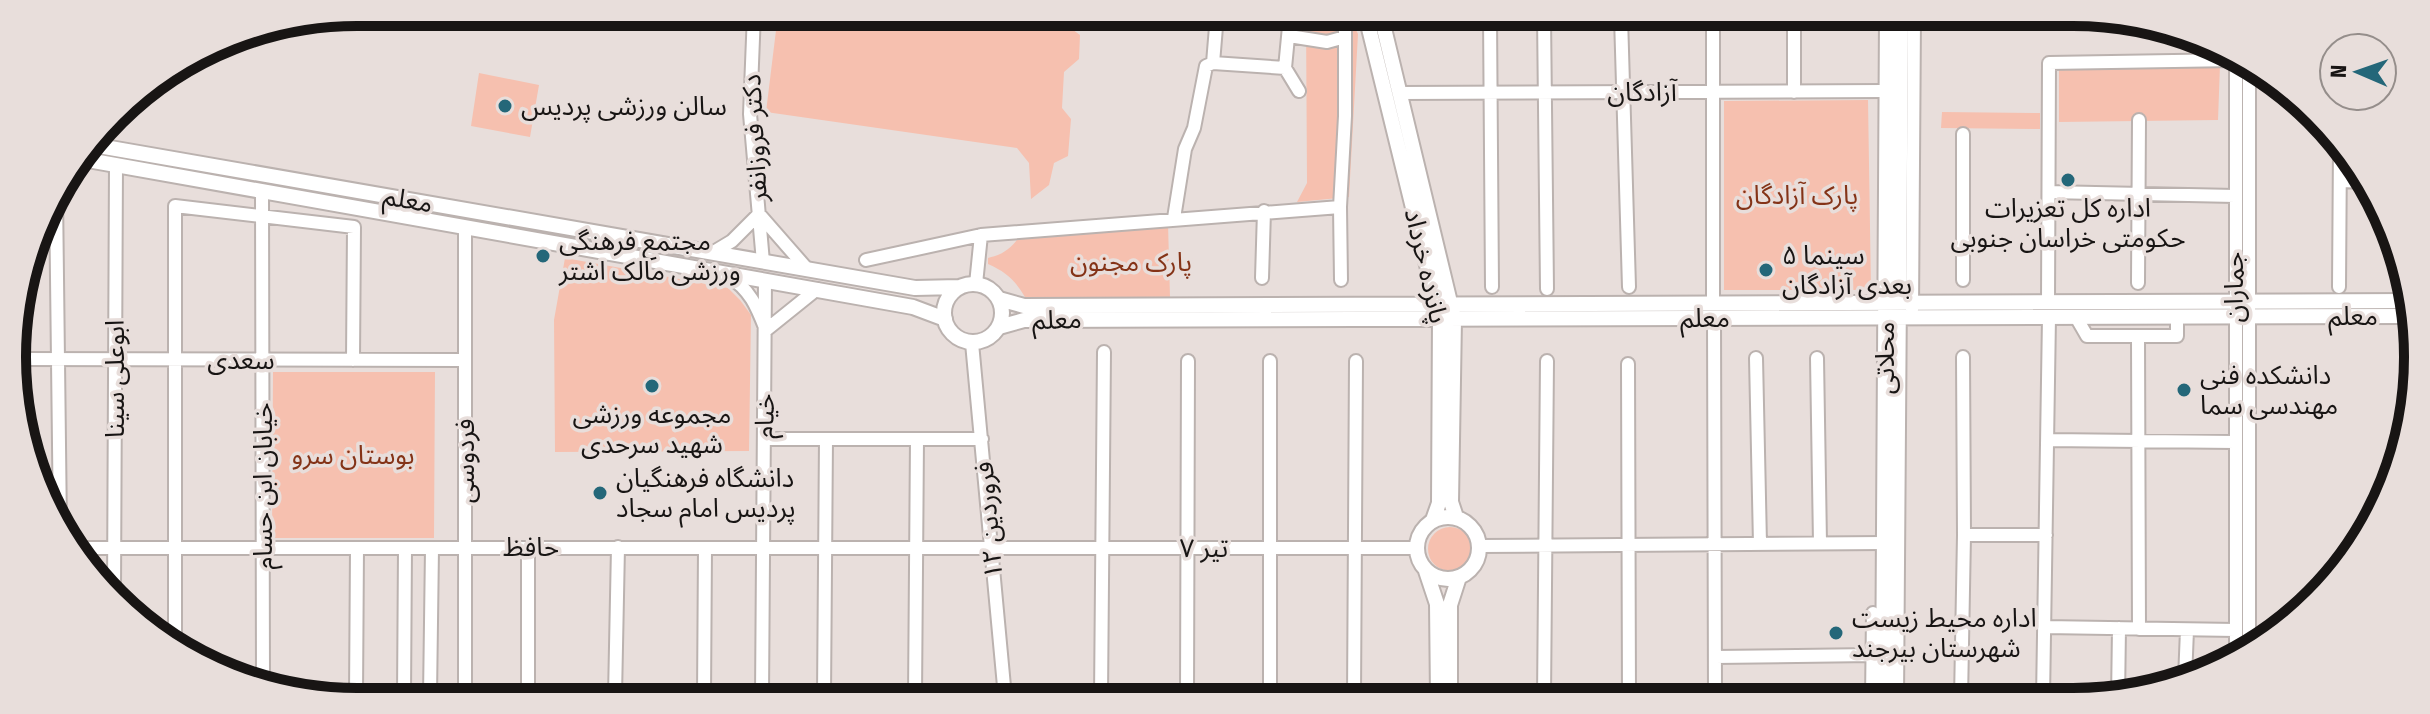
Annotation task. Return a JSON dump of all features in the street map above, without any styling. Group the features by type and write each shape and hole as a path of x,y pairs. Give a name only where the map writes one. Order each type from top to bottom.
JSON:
{"main road":[{"name":"پانزده خرداد","path":"1369,26 1446,312 1439,503 1433,520"},
{"name":"پانزده خرداد","path":"1383,26 1446,312 1451,502 1456,517"},
{"name":"محلاتی","path":"1883,688 1885,543 1899,310 1885,91 1887,26"},
{"name":"محلاتی","path":"1896,688 1901,26"},
{"name":"معلم","path":"101,146 915,288 959,287"},
{"name":"معلم","path":"90,160 817,289 913,307 945,319"},
{"path":"976,284 992,290 1003,310 999,327 987,339 972,343 954,336 947,327 945,304 950,294 959,287 976,284"},
{"name":"معلم","path":"999,299 1024,306 1446,312"},
{"name":"معلم","path":"999,327 1024,320 1446,312 2048,310 2241,301 2399,301"},
{"name":"معلم","path":"2048,310 2076,317 2401,316"},
{"path":"1438,688 1437,604 1417,548 1421,532 1433,520 1456,517 1475,531 1480,546 1476,562 1459,577 1450,605 1450,688"},
{"path":"1426,571 1441,579 1459,577"}],"street":[{"name":"دکتر فروزانفر","path":"753,26 750,114 763,262"},
{"path":"1213,63 1216,26"},
{"path":"1290,26 1285,68 1299,91"},
{"path":"1341,280 1340,207 1347,26"},
{"path":"1490,26 1492,287"},
{"path":"1544,26 1547,289"},
{"path":"1622,26 1629,287"},
{"path":"1713,26 1715,688"},
{"path":"1794,26 1794,92"},
{"path":"1899,310 1914,26"},
{"path":"1289,36 1327,42 1345,37"},
{"path":"2043,688 2048,440 2049,63 2218,59"},
{"path":"1174,218 1185,149 1194,128 1206,66 1213,63 1285,68"},
{"name":"جماران","path":"2236,69 2235,196 2241,301"},
{"name":"جماران","path":"2249,77 2241,317 2249,637"},
{"name":"آزادگان","path":"1399,93 1885,91"},
{"path":"2138,283 2139,120"},
{"path":"1963,134 1963,280"},
{"path":"2339,287 2340,162"},
{"name":"ابوعلی سینا","path":"114,581 116,165"},
{"path":"2341,181 2353,181"},
{"name":"خیابان ابن حسام","path":"262,191 263,674"},
{"path":"2049,192 2235,196"},
{"path":"175,633 175,206 354,227 353,360"},
{"path":"866,260 981,235 1340,207"},
{"path":"1262,278 1264,211"},
{"path":"712,253 732,241 759,214 808,270"},
{"path":"56,219 60,503"},
{"name":"فردوسی","path":"465,227 465,688"},
{"path":"976,284 981,235"},
{"path":"722,273 740,283 756,303 766,330 817,289"},
{"name":"خیام","path":"762,688 765,280"},
{"path":"2076,317 2087,336 2138,337 2177,336 2177,317"},
{"name":"جماران","path":"2236,645 2235,442 2241,317"},
{"path":"2138,337 2139,629"},
{"name":"۱۲ فروردین","path":"972,343 1004,688"},
{"path":"1101,688 1104,352"},
{"path":"1961,688 1963,357"},
{"path":"1756,358 1760,544"},
{"path":"1817,358 1820,543"},
{"name":"سعدی","path":"26,359 465,360"},
{"path":"1187,688 1188,361"},
{"path":"1270,361 1270,688"},
{"path":"1354,688 1356,361"},
{"path":"1544,688 1547,361"},
{"path":"1628,364 1629,688"},
{"path":"764,439 982,439"},
{"path":"824,688 826,439"},
{"path":"915,688 917,439"},
{"path":"2048,440 2235,442"},
{"path":"1964,535 2046,535"},
{"path":"1480,546 1885,543"},
{"path":"615,688 618,547"},
{"name":"حافظ","path":"87,548 991,547"},
{"name":"۷ تیر","path":"991,547 1417,548"},
{"path":"356,688 357,548"},
{"path":"404,688 405,548"},
{"path":"430,688 432,548"},
{"path":"528,548 528,688"},
{"path":"704,688 705,548"},
{"path":"1872,688 1873,613"},
{"path":"2045,627 2236,630"},
{"path":"2118,685 2119,628"},
{"path":"2185,668 2187,630"},
{"path":"1715,657 1872,655"}],"green space":[{"path":"777,26 1062,26 1080,35 1079,59 1064,72 1062,108 1071,119 1068,156 1054,163 1049,185 1031,199 1029,163 1017,148 766,112"},
{"path":"1306,26 1354,26 1358,34 1349,197 1297,202 1307,183"},
{"path":"2220,65 2218,120 2059,122 2059,69"},
{"name":"سالن ورزشی پردیس","path":"479,73 539,85 530,137 471,126"},
{"name":"پارک آزادگان","path":"1868,100 1871,290 1724,290 1724,101"},
{"path":"1942,112 2040,113 2040,129 1941,128"},
{"name":"پارک مجنون","path":"1168,223 1170,297 1025,297 1010,277 988,264 988,258 1007,250 1021,234"},
{"name":"مجموعه ورزشی شهید سرحدی","path":"565,258 632,270 637,275 642,272 728,288 740,300 751,315 749,451 555,452 554,320"},
{"name":"بوستان سرو","path":"273,372 435,372 434,538 272,538"},
{"path":"1450,527 1466,533 1472,549 1466,565 1450,571 1434,565 1428,549 1434,533"}],"place":[{"name":"سالن ورزشی پردیس","path":"505,106"},
{"name":"اداره کل تعزیرات حکومتی خراسان جنوبی","path":"2068,180"},
{"name":"مجتمع فرهنگی ورزشی مالک اشتر","path":"543,256"},
{"name":"سینما ۵ بعدی آزادگان","path":"1766,270"},
{"name":"مجموعه ورزشی شهید سرحدی","path":"652,386"},
{"name":"دانشکده فنی مهندسی سما","path":"2184,390"},
{"name":"دانشگاه فرهنگیان پردیس امام سجاد","path":"600,493"},
{"name":"اداره محیط زیست شهرستان بیرجند","path":"1836,633"}]}
